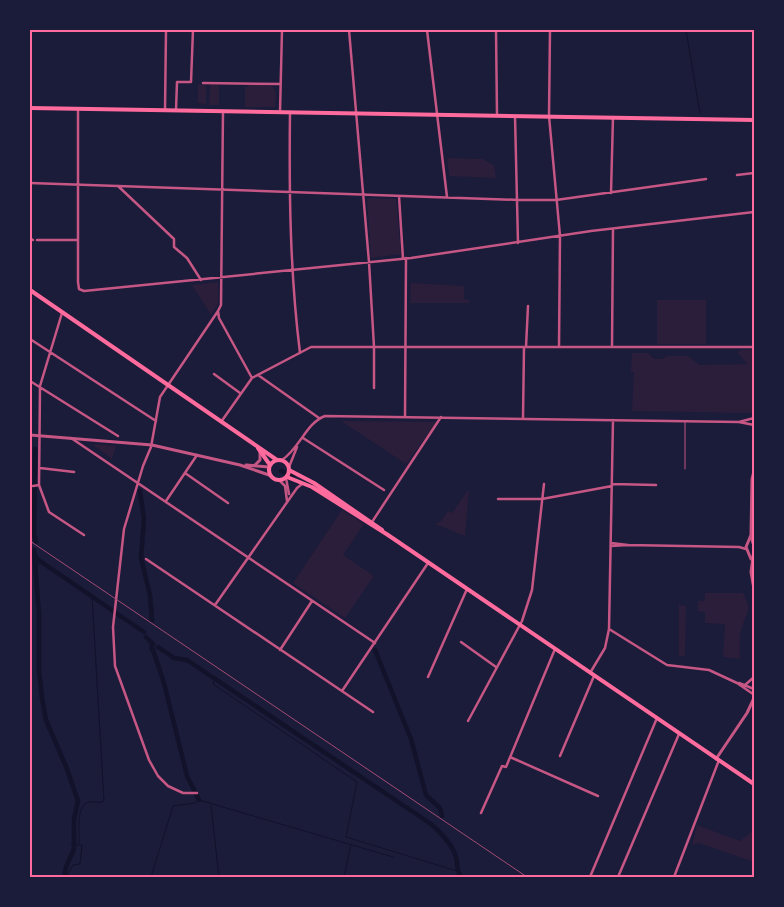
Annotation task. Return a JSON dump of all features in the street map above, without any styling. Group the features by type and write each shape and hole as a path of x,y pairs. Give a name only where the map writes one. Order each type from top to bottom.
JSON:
{"main road":[{"path":"30,108 754,120"},
{"path":"30,290 270,454 276,460 282,460 298,475 372,522 388,535"},
{"path":"253,443 270,466 270,475 274,480 280,481 286,477 289,468"},
{"path":"270,466 276,460"},
{"path":"286,477 312,487 372,522"},
{"path":"312,487 388,535 754,784"}],"street":[{"path":"165,110 166,30"},
{"path":"176,110 177,82 191,82 193,30"},
{"path":"280,112 282,30"},
{"path":"349,30 374,347 374,388"},
{"path":"427,30 448,198"},
{"path":"496,30 497,115"},
{"path":"550,30 549,116 560,236 559,347"},
{"path":"203,83 281,84"},
{"path":"78,109 79,289 84,291 220,279 404,258 612,229 754,212"},
{"path":"196,794 183,793 168,786 158,776 149,760 115,666 113,626 124,529 152,445 160,397 221,305 223,111"},
{"path":"290,112 289,191 292,270 300,353"},
{"path":"515,116 519,200 518,243"},
{"path":"611,193 613,117"},
{"path":"737,175 754,173"},
{"path":"30,183 556,200 706,179"},
{"path":"118,186 174,239 174,247 187,258 201,280"},
{"path":"399,196 404,258 405,417"},
{"path":"612,229 612,347"},
{"path":"37,240 78,240"},
{"path":"523,419 528,306"},
{"path":"218,311 219,318 251,378"},
{"path":"62,313 40,386 38,435 40,468 36,485 49,512 84,536"},
{"path":"30,339 156,421"},
{"path":"221,422 251,378 311,347 754,347"},
{"path":"214,374 240,393"},
{"path":"258,375 319,418"},
{"path":"30,381 118,436"},
{"path":"289,468 297,447 314,420 336,416 739,422 754,425"},
{"path":"372,522 441,417"},
{"path":"739,422 754,418"},
{"path":"560,756 592,674 605,648 609,629 614,420"},
{"path":"31,435 152,445 240,465 270,475"},
{"path":"71,438 374,643"},
{"path":"303,438 384,490"},
{"path":"282,460 297,447"},
{"path":"252,466 260,460 260,450"},
{"path":"166,501 197,455"},
{"path":"240,465 270,466"},
{"path":"40,468 74,472"},
{"path":"739,547 747,543 754,543 751,535 752,479 754,471"},
{"path":"185,473 228,503"},
{"path":"286,477 288,501"},
{"path":"280,481 286,486"},
{"path":"215,606 297,488 304,484"},
{"path":"468,721 519,625 532,590 544,484"},
{"path":"498,499 542,498 612,485 656,485"},
{"path":"751,535 747,543 751,559 754,589"},
{"path":"611,545 739,547 754,550 751,559"},
{"path":"146,559 373,712"},
{"path":"342,691 428,563"},
{"path":"428,677 467,589"},
{"path":"280,650 312,601"},
{"path":"609,629 667,665 709,670 738,683 754,693"},
{"path":"745,685 754,677 754,640"},
{"path":"461,642 496,667"},
{"path":"481,813 502,766 506,767 555,649"},
{"path":"738,683 745,685 754,693"},
{"path":"674,877 718,760 747,712 754,693"},
{"path":"747,712 754,705"},
{"path":"590,877 656,718"},
{"path":"618,877 679,734"},
{"path":"510,757 598,796"}],"lane":[{"path":"685,421 685,469"}],"shaded area":[{"path":"198,84 206,85 206,104 198,103"},
{"path":"248,84 272,86 276,92 275,107 245,107 245,87 248,87"},
{"path":"210,85 219,85 219,105 209,105"},
{"path":"447,158 482,159 494,165 496,178 449,176"},
{"path":"367,198 396,199 401,254 371,258"},
{"path":"218,282 218,304 211,315 192,285"},
{"path":"411,283 464,286 464,299 469,300 469,303 410,303"},
{"path":"657,300 706,300 706,344 657,344"},
{"path":"740,350 754,350 754,411 750,413 632,411 634,372 631,372 632,353 648,353 654,359 663,359 666,356 688,356 700,365 747,364 738,353"},
{"path":"341,421 434,422 435,424 406,464"},
{"path":"92,444 116,446 112,459"},
{"path":"469,489 465,536 435,524 441,521 448,511 452,513"},
{"path":"342,510 364,524 343,555 374,576 345,618 293,583"},
{"path":"705,593 743,593 748,610 741,631 740,659 723,657 725,624 705,623 705,612 698,611 698,601 705,601"},
{"path":"679,605 686,606 685,656 679,656"},
{"path":"697,825 740,841 754,830 754,862 699,843 692,845"}],"waterway":[{"path":"686,30 700,113"},
{"path":"34,534 35,449"},
{"path":"281,471 293,477"},
{"path":"140,491 144,519 141,558 150,595 152,620"},
{"path":"30,533 35,537 36,542"},
{"path":"34,550 39,614 39,670 42,698 46,720 67,769 78,801 74,819 74,849 64,877"},
{"path":"35,555 37,559 144,632"},
{"path":"30,561 30,566"},
{"path":"35,570 41,561"},
{"path":"71,844 79,845 80,814 85,804 104,801 92,596"},
{"path":"146,637 153,644"},
{"path":"150,642 150,650 153,652"},
{"path":"152,647 164,683 187,776 199,800"},
{"path":"158,647 174,658 187,660 431,824 443,835 452,848 461,877"},
{"path":"375,650 411,739 426,795 440,808 442,816"},
{"path":"215,679 213,684 357,782 346,837 457,871"},
{"path":"151,877 173,806 195,803 199,800 393,857"},
{"path":"211,806 219,877"},
{"path":"344,877 351,844"},
{"path":"68,877 68,873 73,865 80,864 82,845 80,845"}],"railway":[{"path":"30,541 527,877"}]}
